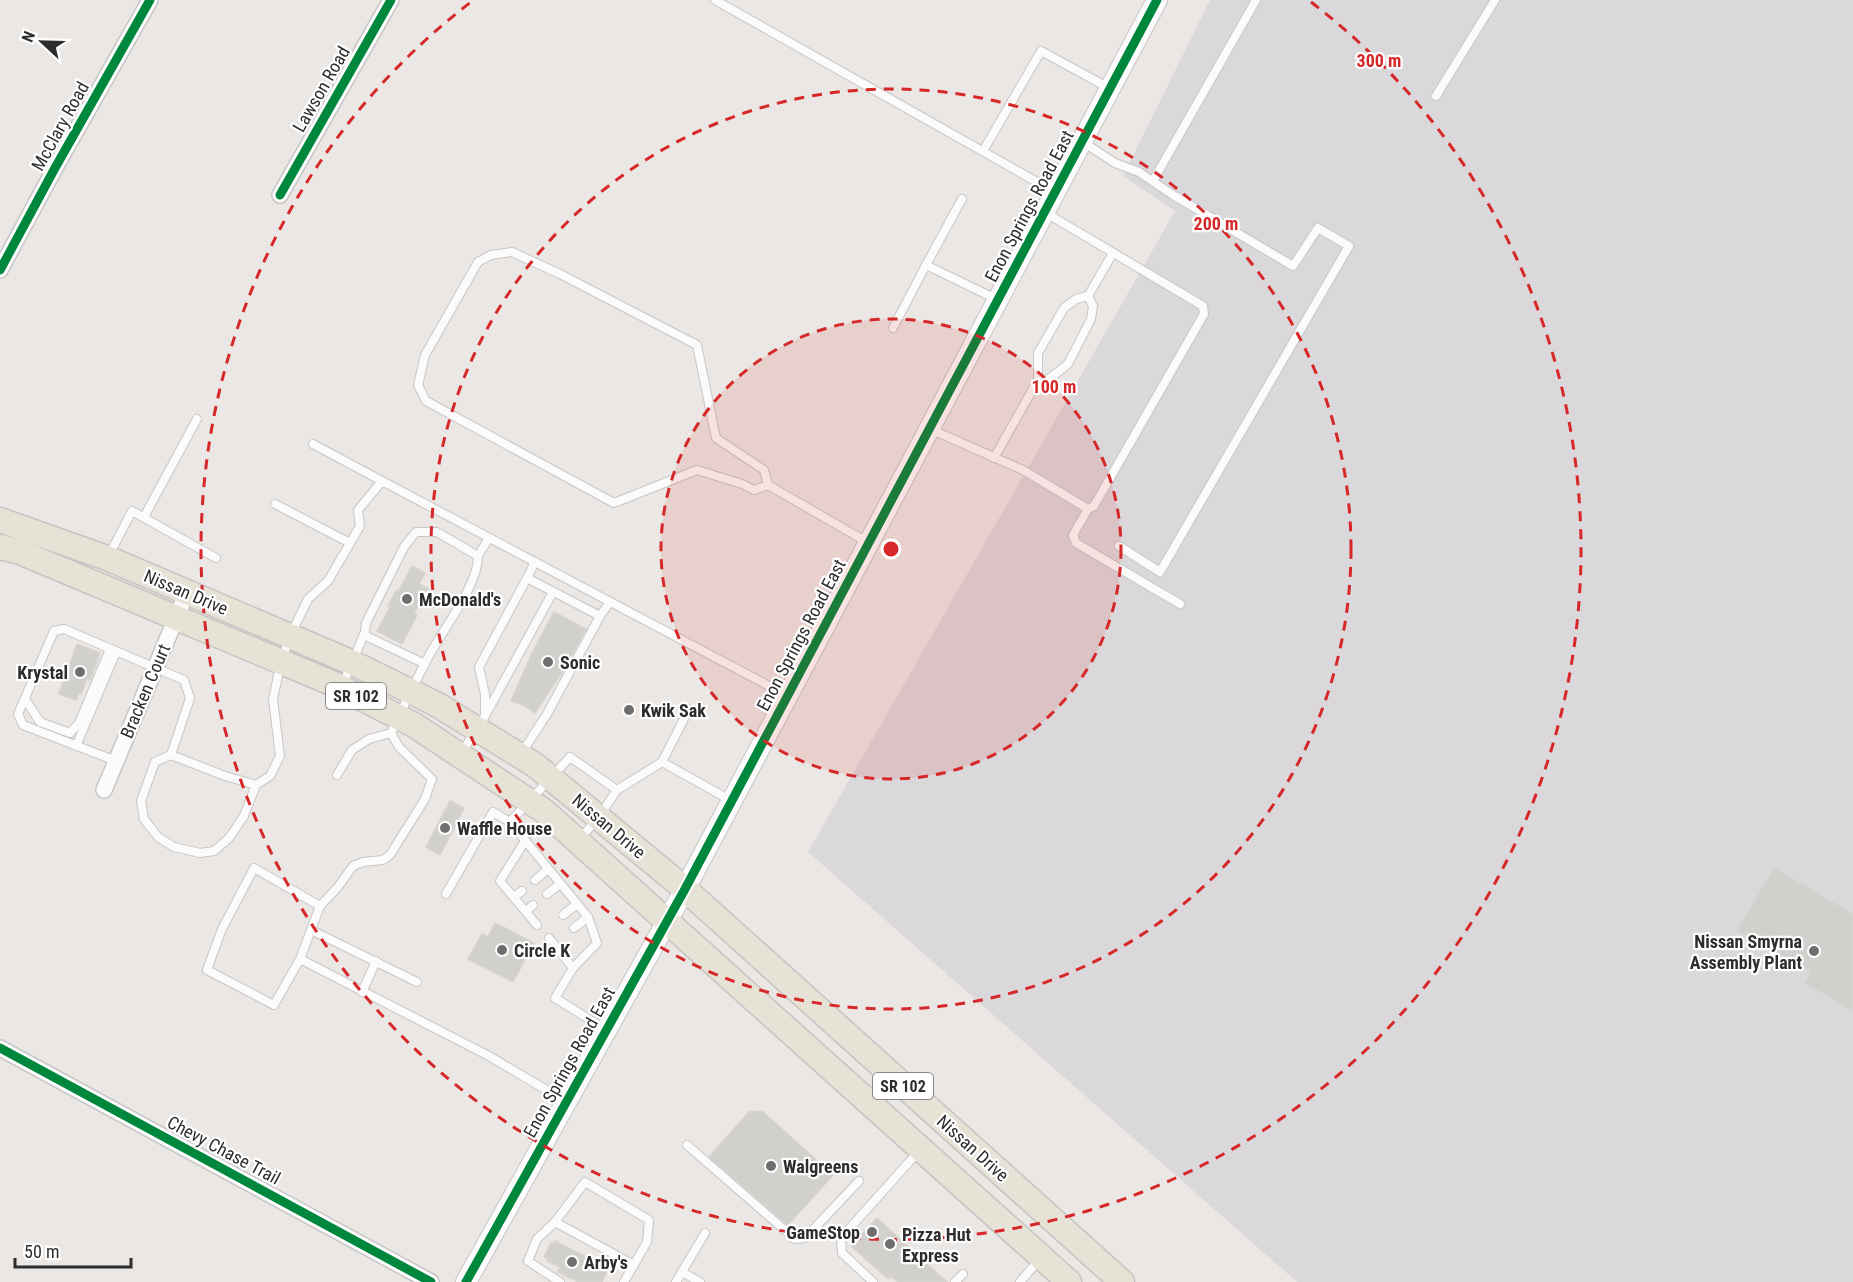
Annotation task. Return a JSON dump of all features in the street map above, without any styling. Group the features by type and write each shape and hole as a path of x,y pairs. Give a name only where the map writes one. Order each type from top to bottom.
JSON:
{"main road":[{"name":"Nissan Drive","path":"0,520 107,558 353,663 410,692 481,723 685,889 1122,1282"},
{"name":"Nissan Drive","path":"0,548 20,552 341,688 395,725 460,756 530,802 578,842 1069,1282"}],"street":[{"name":"McClary Road","path":"0,270 150,0"},
{"name":"Lawson Road","path":"280,195 391,0"},
{"name":"Enon Springs Road East","path":"466,1282 685,889 1157,0"},
{"name":"Bracken Court","path":"104,790 187,592"},
{"name":"Chevy Chase Trail","path":"0,1048 431,1282"}],"lane":[{"path":"715,0 1055,192"},
{"path":"1153,181 1256,0"},
{"path":"1436,96 1493,1"},
{"path":"983,151 1041,51 1110,88"},
{"path":"1082,141 1115,163 1139,172 1173,195 1293,266 1318,228 1349,246 1160,572 1119,546"},
{"path":"893,328 962,199"},
{"path":"1044,212 1203,306 1204,314 1094,506 1088,509 1073,536 1076,543 1180,604"},
{"path":"768,485 754,490 698,470 614,503 426,401 418,385 425,355 478,262 491,255 512,252 560,274 697,345 716,438 764,470 768,485 868,543"},
{"path":"994,458 1038,380 1038,353 1064,308 1069,303 1088,296 1113,253"},
{"path":"926,265 997,300"},
{"path":"1038,380 1049,379 1068,364 1086,333 1091,319 1094,306 1088,296"},
{"path":"144,517 197,419"},
{"path":"929,429 1023,470 1088,509"},
{"path":"313,444 787,696"},
{"path":"256,785 225,776 171,755 155,762 141,801 144,819 158,837 174,848 200,853 214,851 229,838 244,816 256,785 270,776 280,756 273,699 281,662 290,636 308,599 328,581 360,526 358,510 382,481"},
{"path":"275,504 350,543"},
{"path":"107,558 132,511 216,558"},
{"path":"341,688 364,635 366,623 404,547 416,532 437,532 478,556"},
{"path":"320,906 254,868 222,929 207,970 273,1005 300,959 320,906 353,866 363,862 383,860 390,855 425,799 432,779 399,747 395,725 410,692 479,567 478,556 489,538"},
{"path":"481,723 485,694 479,667 535,562"},
{"path":"527,578 600,616"},
{"path":"460,756 481,723 553,592"},
{"path":"520,756 547,714 600,616 610,602"},
{"path":"116,761 23,725 18,714 54,632 64,629 184,680 190,698 171,755"},
{"path":"364,635 425,664"},
{"path":"25,699 40,723 70,733 79,723 113,650"},
{"path":"76,746 113,650"},
{"path":"578,842 617,790 662,762 689,709"},
{"path":"337,775 352,750 395,725"},
{"path":"510,822 570,757 617,790"},
{"path":"662,762 732,801"},
{"path":"446,894 493,812 510,822 588,917 597,943 573,968 555,998 606,1029"},
{"path":"525,841 500,881 537,925"},
{"path":"535,880 548,869"},
{"path":"547,894 560,884"},
{"path":"514,897 522,891"},
{"path":"563,915 577,904"},
{"path":"525,911 533,905"},
{"path":"574,928 588,917"},
{"path":"311,930 417,982"},
{"path":"555,941 573,968"},
{"path":"300,959 489,1056 567,1101"},
{"path":"362,992 376,961"},
{"path":"687,1145 795,1239 805,1238 859,1182"},
{"path":"873,1282 842,1253 841,1239 920,1149"},
{"path":"561,1282 528,1261 537,1239 555,1222 585,1182 649,1220 647,1242 624,1282"},
{"path":"555,1222 634,1264"},
{"path":"676,1282 705,1233"},
{"path":"1020,1282 1041,1257"},
{"path":"682,1272 699,1282"},
{"path":"956,1282 963,1274"}],"shaded area":[{"path":"1210,0 1853,0 1853,1282 1297,1282 808,852 1175,211 1123,176"}],"building":[{"name":"McDonald's","path":"412,566 425,573 419,584 428,589 414,613 417,615 402,644 377,631 396,591 398,592"},
{"name":"Sonic","path":"554,612 586,629 563,671 535,713 511,701 532,653"},
{"name":"Krystal","path":"77,644 100,653 90,680 87,679 76,700 59,694"},
{"name":"Waffle House","path":"450,801 464,808 440,855 426,847"},
{"name":"Nissan Smyrna Assembly Plant","path":"1774,868 1853,914 1853,1011 1805,983 1811,972 1737,931"},
{"name":"Circle K","path":"495,923 534,943 513,982 468,959 482,934 488,937"},
{"name":"Walgreens","path":"762,1111 833,1175 788,1225 709,1157 749,1112"},
{"path":"877,1218 947,1282 898,1282 890,1276 888,1279 851,1246"},
{"name":"Arby's","path":"555,1241 598,1263 606,1263 605,1267 608,1269 602,1282 578,1282 558,1272 560,1267 547,1261 548,1259 544,1257 551,1243 554,1244"}],"cycle path":[{"path":"0,270 150,0"},
{"path":"280,195 391,0"},
{"path":"466,1282 685,889 1157,0"},
{"path":"0,1048 431,1282"}],"place":[{"name":"McDonald's","path":"407,599"},
{"name":"Sonic","path":"548,662"},
{"name":"Krystal","path":"80,672"},
{"name":"Kwik Sak","path":"629,710"},
{"name":"Waffle House","path":"445,828"},
{"name":"Circle K","path":"502,950"},
{"name":"Nissan Smyrna Assembly Plant","path":"1814,951"},
{"name":"Walgreens","path":"771,1166"},
{"name":"GameStop","path":"872,1232"},
{"name":"Pizza Hut Express","path":"890,1244"},
{"name":"Arby's","path":"572,1262"}]}
